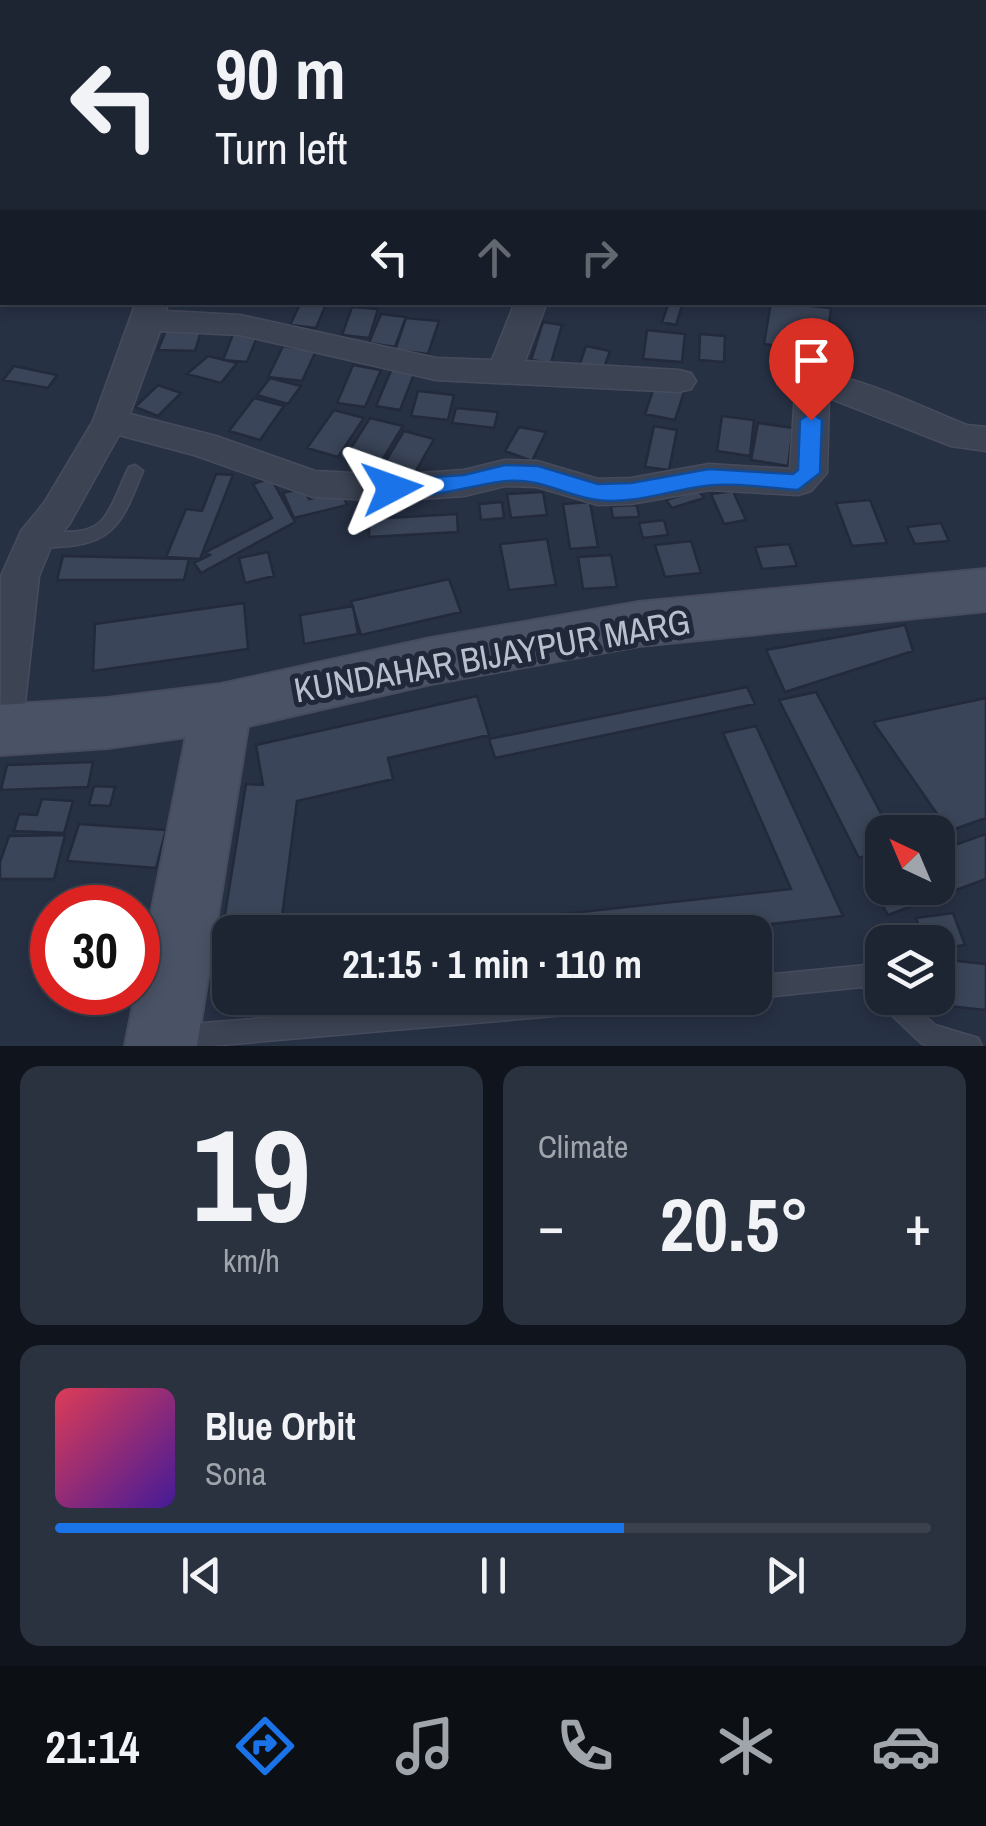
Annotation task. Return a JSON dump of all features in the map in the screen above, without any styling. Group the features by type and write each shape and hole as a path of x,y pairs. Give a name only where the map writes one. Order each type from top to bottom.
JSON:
{"main road":[{"name":"KUNDAHAR BIJAYPUR MARG","path":"0,730 108,723 221,708 432,662 640,624 986,590"},
{"path":"162,1042 221,708"}],"street":[{"path":"504,371 530,305"},
{"path":"0,730 20,576 34,541 57,513 110,421 150,311 240,324 436,369 679,381"},
{"path":"110,421 203,445 314,484 392,488 464,483 505,473 538,474 598,492 631,491 709,477 798,482 809,473 812,392 821,386 833,387 963,436 986,439"}],"lane":[{"path":"34,541 93,538 111,526 135,471"},
{"path":"772,985 865,976"},
{"path":"162,1042 453,1015"},
{"path":"907,1015 929,1035 970,1046"}],"building":[{"path":"300,305 326,305 316,328 290,325"},
{"path":"668,305 682,305 676,325 662,322"},
{"path":"770,305 831,308 826,352 764,344"},
{"path":"352,307 378,309 369,338 342,335"},
{"path":"381,314 406,317 395,347 369,343"},
{"path":"406,318 439,321 428,354 395,350"},
{"path":"543,322 562,325 551,363 531,360"},
{"path":"168,325 202,328 195,351 158,350"},
{"path":"235,329 259,332 247,362 223,360"},
{"path":"647,330 685,334 682,362 643,359"},
{"path":"700,334 725,336 724,362 699,360"},
{"path":"283,346 316,351 302,381 268,377"},
{"path":"586,346 610,351 602,373 578,369"},
{"path":"208,356 237,363 221,383 187,374"},
{"path":"353,365 381,370 365,407 337,403"},
{"path":"14,366 57,375 48,388 3,380"},
{"path":"392,368 415,372 400,410 376,406"},
{"path":"270,378 301,386 288,404 257,395"},
{"path":"158,385 181,393 158,416 135,407"},
{"path":"654,387 684,392 675,420 645,414"},
{"path":"418,391 454,395 448,420 411,416"},
{"path":"254,398 284,406 260,440 229,431"},
{"path":"456,408 498,412 494,428 452,423"},
{"path":"334,410 364,418 338,457 307,448"},
{"path":"722,416 754,420 750,456 717,451"},
{"path":"370,418 403,426 381,462 347,454"},
{"path":"758,423 793,428 788,466 751,460"},
{"path":"654,426 677,430 669,470 645,467"},
{"path":"519,427 546,432 532,461 505,451"},
{"path":"404,431 434,439 413,476 382,467"},
{"path":"216,474 233,475 200,559 166,557 186,509 202,511"},
{"path":"271,478 295,522 201,573 194,563 210,555 206,552 272,518 253,484"},
{"path":"304,488 309,499 341,491 347,505 294,518 283,493"},
{"path":"698,490 704,498 672,508 666,500"},
{"path":"733,491 746,520 724,524 711,494"},
{"path":"543,492 547,515 511,518 507,494"},
{"path":"870,500 887,543 852,546 836,503"},
{"path":"502,502 504,518 481,520 479,504"},
{"path":"590,502 598,547 570,549 563,504"},
{"path":"637,505 639,517 613,518 611,506"},
{"path":"457,514 458,532 369,537 369,519"},
{"path":"664,520 668,535 643,538 639,523"},
{"path":"941,523 949,541 915,544 907,527"},
{"path":"547,539 556,585 509,590 500,544"},
{"path":"691,541 701,573 665,577 655,545"},
{"path":"789,544 797,566 762,569 755,547"},
{"path":"268,552 274,576 245,583 239,558"},
{"path":"611,555 617,587 583,589 578,557"},
{"path":"63,556 189,559 184,580 57,580"},
{"path":"449,579 461,612 361,635 351,601"},
{"path":"244,603 248,649 93,671 95,624"},
{"path":"353,606 358,634 304,644 300,615"},
{"path":"905,625 913,651 785,692 766,650"},
{"path":"747,687 755,704 495,758 489,739"},
{"path":"816,692 882,815 865,815 865,856 859,858 779,700"},
{"path":"477,696 489,735 388,758 393,779 297,801 282,915 225,915 246,784 263,785 256,745"},
{"path":"986,698 986,818 955,829 955,815 938,815 873,722"},
{"path":"756,726 843,916 772,924 772,915 553,915 791,889 723,733"},
{"path":"93,762 88,787 1,790 7,765"},
{"path":"94,786 115,787 110,806 89,805"},
{"path":"42,799 73,801 64,833 14,831 19,814 37,815"},
{"path":"79,824 166,830 156,868 67,861"},
{"path":"986,834 986,879 955,890 955,845"},
{"path":"65,835 54,879 0,879 0,862 9,836"},
{"path":"882,905 915,905 888,915"},
{"path":"953,913 965,945 955,946 955,925 919,925 916,918"},
{"path":"955,961 986,964 986,1010 955,1007"}],"route":[{"path":"392,488 464,483 505,473 538,474 598,492 631,491 709,477 798,482 809,473 811,420"}]}
